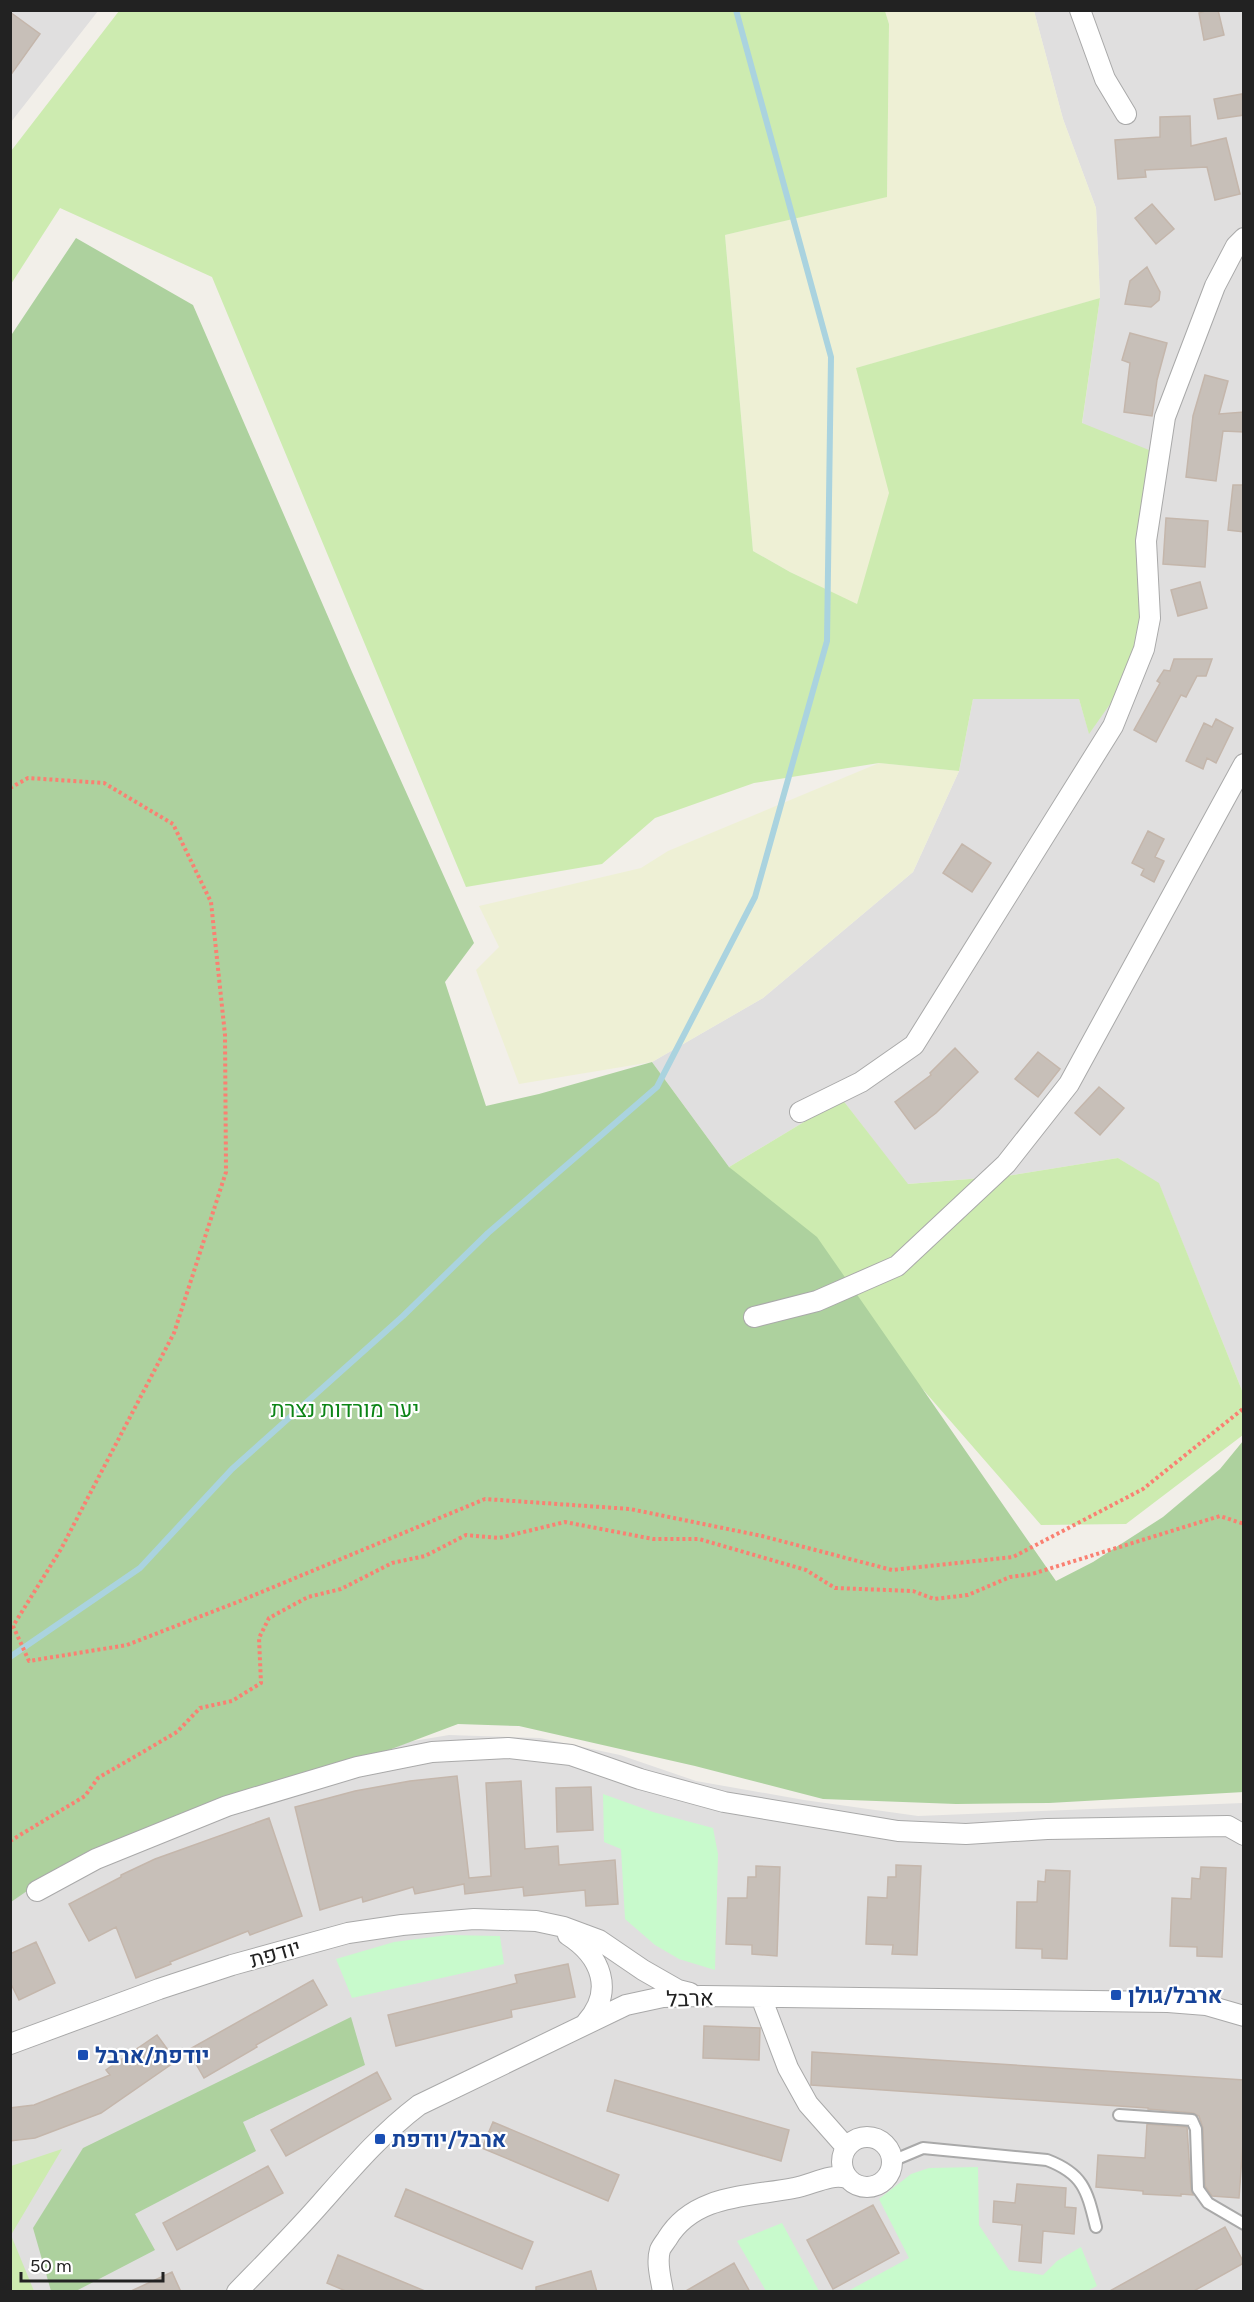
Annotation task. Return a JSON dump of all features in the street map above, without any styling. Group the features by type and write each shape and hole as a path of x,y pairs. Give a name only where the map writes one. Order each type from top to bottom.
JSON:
{"street":[{"path":"1080,10 1105,79 1126,114"},
{"path":"800,1112 861,1082 914,1045 1113,726 1144,649 1150,618 1146,541 1164,417 1215,286 1236,246 1244,238"},
{"path":"754,1317 817,1301 897,1266 1006,1164 1069,1084 1244,764"},
{"path":"37,1892 96,1859 227,1806 378,1762 432,1752 508,1748 571,1755 640,1779 724,1802 898,1831 966,1834 1047,1829 1228,1826 1244,1835"},
{"name":"יודפת","path":"10,2044 159,1989 232,1965 348,1933 402,1925 474,1919 536,1921 564,1927 599,1940 643,1970 678,1990 702,1996"},
{"name":"יודפת","path":"551,1924 579,1942 594,1958 601,1983 602,1998 597,2011 585,2024"},
{"name":"ארבל","path":"237,2292 322,2203 360,2158 394,2124 419,2104 626,2006 654,1999 702,1996 1168,2002 1206,2005 1244,2016"},
{"path":"761,1997 788,2068 808,2104 846,2147"},
{"path":"663,2292 659,2270 660,2250 674,2226 692,2212 711,2202 796,2188 836,2175 847,2178 862,2187 873,2187 881,2184 887,2178 892,2161 890,2150 877,2139 868,2136 859,2138 846,2147 841,2164 847,2178"}],"lane":[{"path":"1119,2115 1192,2120 1196,2128 1198,2189 1208,2203 1244,2224"},
{"path":"892,2161 923,2148 1047,2160 1065,2167 1078,2178 1089,2199 1096,2227"}],"path":[{"path":"10,788 28,778 104,783 173,824 211,902 225,1035 226,1172 174,1333 61,1550 13,1626 29,1661 127,1645 240,1602 485,1499 630,1509 762,1536 891,1570 1013,1557 1143,1489 1244,1408"},
{"path":"10,1841 85,1797 98,1779 177,1732 200,1708 232,1701 261,1683 259,1638 268,1618 308,1597 341,1589 392,1563 425,1556 466,1535 499,1538 565,1522 653,1539 699,1539 806,1570 835,1588 913,1591 934,1599 968,1595 1010,1577 1032,1574 1220,1516 1244,1524"}],"shaded area":[{"path":"11,11 98,11 11,122"},
{"path":"1034,11 1243,11 1243,1393 1159,1184 1118,1158 1007,1176 907,1184 842,1099 729,1167 652,1062 763,998 913,872 959,771 973,699 1079,699 1089,733 1082,424 1100,298 1096,208 1063,119"},
{"path":"449,1735 540,1738 620,1755 696,1781 804,1800 918,1816 1243,1803 1243,2291 11,2292 11,1887 360,1750"}],"green space":[{"path":"119,11 885,11 889,24 887,197 725,235 753,551 790,572 857,604 889,493 856,368 1100,298 1082,423 1149,450 1140,535 1156,639 1089,734 1079,699 973,699 959,771 879,763 754,783 655,818 602,864 466,887 212,277 60,208 11,284 11,151"},
{"path":"885,11 1034,11 1063,119 1096,208 1100,298 857,368 890,493 857,605 753,551 725,235 887,196 889,24"},
{"name":"יער מורדות נצרת","path":"76,238 193,305 352,672 474,943 445,982 486,1106 539,1094 652,1062 729,1167 817,1237 1056,1581 1093,1562 1163,1517 1220,1469 1243,1441 1244,1792 1049,1803 956,1804 823,1799 695,1766 519,1726 458,1724 43,1880 11,1902 10,337"},
{"path":"879,763 959,771 913,872 763,998 652,1062 519,1084 476,970 499,947 479,906 641,868 668,851"},
{"path":"842,1099 908,1184 1007,1176 1118,1158 1159,1183 1243,1393 1243,1435 1126,1524 1041,1525 729,1167"},
{"path":"603,1794 653,1812 713,1828 718,1854 715,1970 679,1959 655,1945 625,1919 621,1849 604,1842"},
{"path":"448,1935 500,1936 504,1964 352,1998 336,1959 394,1942"},
{"path":"351,2017 365,2065 243,2122 256,2151 135,2214 155,2250 76,2291 51,2291 33,2228 83,2148"},
{"path":"62,2149 11,2235 11,2166"},
{"path":"978,2167 979,2225 1009,2270 1043,2275 1057,2261 1081,2247 1097,2286 1085,2292 848,2291 909,2258 879,2199 911,2174 929,2168"},
{"path":"782,2223 819,2291 766,2291 737,2241"},
{"path":"11,2235 34,2291 11,2291"}],"building":[{"path":"1218,10 1224,35 1204,40 1199,13"},
{"path":"10,12 40,34 10,76"},
{"path":"1242,94 1244,115 1218,119 1214,99"},
{"path":"1190,116 1191,146 1226,138 1240,194 1215,200 1207,167 1145,170 1146,177 1118,179 1115,140 1160,137 1160,117"},
{"path":"1152,204 1174,229 1156,244 1135,218"},
{"path":"1147,267 1160,292 1159,300 1151,307 1125,304 1130,281"},
{"path":"1130,333 1167,343 1157,380 1152,416 1124,412 1130,363 1122,360"},
{"path":"1205,375 1228,381 1219,414 1244,412 1244,432 1223,431 1216,481 1186,477 1193,416"},
{"path":"1233,485 1244,485 1244,532 1228,530"},
{"path":"1166,518 1208,521 1205,567 1163,564"},
{"path":"1200,582 1207,608 1178,616 1171,590"},
{"path":"1174,659 1212,659 1206,676 1197,676 1186,697 1181,695 1156,742 1134,730 1160,683 1157,681 1164,670 1170,671"},
{"path":"1216,719 1233,728 1216,763 1207,758 1203,769 1186,761 1204,723 1212,727"},
{"path":"1148,831 1164,839 1155,857 1164,861 1154,882 1141,875 1144,869 1132,863"},
{"path":"962,844 991,863 972,892 943,873"},
{"path":"955,1048 978,1072 936,1113 915,1129 895,1102 931,1075 930,1073"},
{"path":"1038,1052 1060,1069 1038,1097 1015,1079"},
{"path":"1099,1087 1124,1108 1100,1135 1075,1113"},
{"path":"457,1776 469,1878 491,1876 486,1783 521,1781 525,1849 558,1846 559,1865 615,1860 618,1904 586,1906 585,1890 524,1896 523,1887 465,1894 464,1884 415,1894 413,1887 363,1902 362,1897 320,1910 295,1807 355,1791 410,1781"},
{"path":"591,1787 593,1830 557,1832 556,1788"},
{"path":"269,1818 302,1916 250,1935 248,1931 136,1978 116,1927 89,1941 69,1904 155,1859"},
{"path":"896,1865 921,1866 917,1955 892,1954 893,1945 866,1944 868,1897 887,1898 888,1877 896,1877"},
{"path":"756,1866 780,1867 777,1956 752,1954 752,1945 726,1944 728,1898 747,1898 748,1877 756,1877"},
{"path":"1201,1867 1226,1868 1222,1957 1197,1956 1197,1947 1170,1946 1172,1898 1191,1899 1192,1878 1200,1879"},
{"path":"1046,1870 1070,1871 1067,1959 1042,1958 1042,1949 1016,1948 1017,1902 1037,1902 1038,1881 1045,1882"},
{"path":"36,1942 55,1983 19,2000 10,1982 10,1954"},
{"path":"568,1964 575,1997 511,2010 512,2017 396,2046 388,2015 517,1983 515,1975"},
{"path":"313,1980 327,2005 256,2045 257,2047 204,2078 188,2050"},
{"path":"704,2026 760,2028 759,2060 703,2058"},
{"path":"157,2035 176,2061 101,2113 35,2138 10,2141 10,2108 34,2105 110,2075 106,2070"},
{"path":"812,2052 1244,2080 1244,2129 1239,2198 1212,2196 1205,2186 1203,2128 1199,2116 1193,2113 811,2085"},
{"path":"377,2072 391,2099 286,2156 271,2130"},
{"path":"615,2080 789,2130 781,2161 607,2111"},
{"path":"493,2122 619,2175 608,2201 482,2148"},
{"path":"1147,2124 1187,2127 1193,2195 1143,2194 1143,2191 1096,2187 1098,2155 1145,2158"},
{"path":"268,2166 283,2193 177,2250 163,2223"},
{"path":"1017,2184 1066,2188 1065,2207 1076,2208 1074,2234 1043,2231 1041,2263 1019,2261 1022,2225 993,2222 994,2201 1015,2203"},
{"path":"406,2189 533,2242 522,2269 395,2216"},
{"path":"873,2205 899,2253 833,2289 807,2240"},
{"path":"1225,2227 1244,2263 1192,2292 1108,2292"},
{"path":"338,2255 425,2292 348,2292 327,2283"},
{"path":"734,2263 750,2292 684,2292"},
{"path":"591,2271 597,2292 536,2292 536,2287"},
{"path":"172,2272 181,2292 129,2292"}],"waterway":[{"path":"10,1657 140,1568 232,1469 403,1316 488,1233 657,1087 755,897 827,641 831,357 736,10"}],"place":[{"name":"ארבל/גולן","path":"1116,1995"},
{"name":"יודפת/ארבל","path":"83,2055"},
{"name":"ארבל/יודפת","path":"380,2139"}]}
